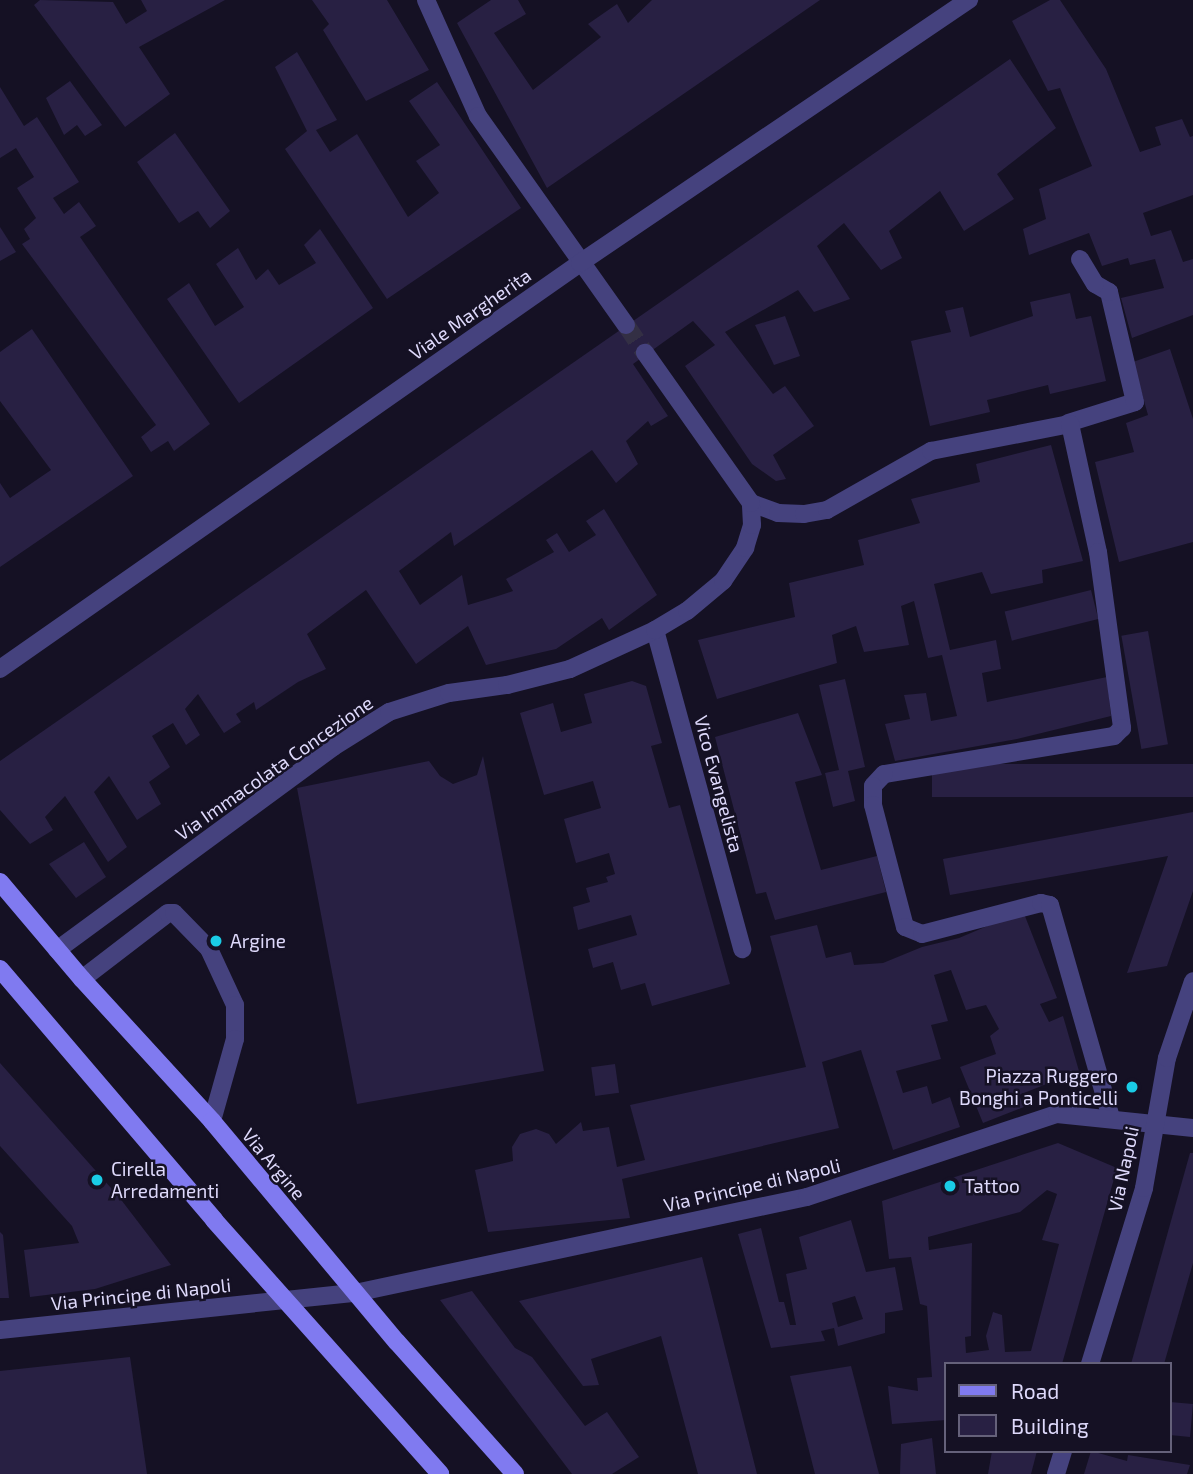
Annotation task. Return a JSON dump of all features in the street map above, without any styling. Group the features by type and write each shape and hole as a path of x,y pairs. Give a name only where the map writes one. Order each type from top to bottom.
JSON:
{"street":[{"path":"426,0 478,116 626,326"},
{"name":"Viale Margherita","path":"0,669 580,263 969,0"},
{"path":"645,353 751,503 778,513 804,514 827,510 931,451 1068,423 1135,402 1109,292 1095,284 1080,259"},
{"path":"1068,423 1098,552 1122,728 1114,736 884,774 873,786 873,804 905,927 922,934 1041,903 1050,905 1111,1118"},
{"name":"Via Immacolata Concezione","path":"57,950 333,747 389,712 449,693 547,677 654,630 687,611 723,581 745,548 752,526 751,503"},
{"name":"Vico Evangelista","path":"654,630 742,950"},
{"name":"Via Argine","path":"0,882 82,979 212,1121 355,1293 515,1474"},
{"path":"82,979 168,913 174,913 209,949 234,1005 235,1039 212,1121"},
{"path":"0,969 440,1474"},
{"name":"Via Napoli","path":"1091,1362 1144,1188 1167,1058 1193,981"},
{"name":"Via Principe di Napoli","path":"0,1330 355,1293 807,1197 1057,1114 1193,1128"},
{"path":"1056,1474 1062,1453"}],"building":[{"path":"40,0 113,2 126,24 147,11 141,0 225,0 139,47 170,94 125,127 34,5"},
{"path":"312,0 387,0 429,70 366,101 323,30 329,24"},
{"path":"491,0 518,0 526,14 494,33 533,90 601,37 588,24 617,4 628,23 652,0 820,0 547,188 457,23"},
{"path":"1050,0 1060,0 1106,69 1140,152 1161,145 1155,127 1182,119 1190,137 1193,136 1193,195 1143,213 1151,236 1171,230 1183,262 1193,259 1193,315 1132,338 1121,298 1164,288 1155,259 1130,265 1128,258 1102,266 1089,233 1029,255 1023,229 1046,219 1039,189 1092,166 1060,88 1048,91 1012,21"},
{"path":"297,52 337,120 316,130 330,152 357,134 408,217 439,193 416,161 440,145 409,101 437,82 521,208 387,299 285,149 307,131 275,67"},
{"path":"1010,59 1056,128 997,174 1014,199 964,231 940,191 889,231 902,258 881,270 844,223 817,246 850,299 814,312 798,290 725,332 773,394 785,386 814,426 773,455 786,479 776,481 752,464 685,366 715,345 693,321 633,364 668,416 651,426 648,421 626,441 638,464 616,483 592,450 454,546 451,532 399,571 420,605 462,575 468,605 498,596 513,591 506,579 554,552 546,540 557,533 569,552 596,535 586,521 604,509 657,595 609,630 602,618 556,649 486,665 468,626 416,664 366,590 307,634 326,669 298,682 256,710 254,702 236,714 241,722 224,733 198,694 185,709 200,735 186,745 173,723 152,736 170,767 149,782 161,804 137,820 109,776 94,792 127,847 108,862 65,796 45,817 53,830 30,844 0,810 0,761"},
{"path":"70,81 102,125 85,136 77,125 64,135 46,98"},
{"path":"0,87 24,126 37,117 79,182 53,198 64,214 79,202 96,226 80,237 210,424 174,451 168,441 151,452 141,437 156,425 22,244 30,239 24,229 36,218 17,188 34,177 16,148 0,158"},
{"path":"175,133 230,211 210,228 198,211 179,223 137,162"},
{"path":"0,227 16,252 0,261"},
{"path":"320,229 373,308 239,403 167,299 189,283 215,326 244,307 216,264 238,248 256,280 268,269 279,285 316,263 304,245"},
{"path":"1070,293 1076,319 1091,316 1106,381 1050,394 1048,385 987,400 990,412 930,426 911,341 951,332 945,311 963,307 970,337 1033,316 1030,302"},
{"path":"785,316 800,356 774,365 755,325"},
{"path":"32,329 133,476 0,567 0,483 10,498 51,470 0,401 0,352"},
{"path":"1170,349 1193,419 1193,542 1119,562 1095,462 1134,452 1126,423 1148,415 1133,362"},
{"path":"1051,445 1083,561 1042,570 1043,583 991,594 982,572 934,584 950,650 996,640 1001,669 982,673 987,702 1107,677 1111,716 1017,739 895,761 885,724 910,719 904,695 926,693 931,721 957,716 942,655 928,658 914,601 901,606 909,645 864,652 856,626 832,635 837,663 717,699 698,640 795,617 789,583 864,565 858,540 920,523 911,499 980,482 976,464"},
{"path":"1091,590 1098,619 1012,641 1005,612"},
{"path":"1148,631 1168,744 1141,749 1121,636"},
{"path":"845,679 865,767 848,771 855,801 833,807 825,773 839,770 819,685"},
{"path":"632,681 646,686 662,743 651,746 669,808 680,805 730,984 652,1006 645,983 621,990 613,962 593,968 588,949 637,935 631,915 578,930 573,907 590,902 586,888 608,882 606,877 615,874 609,853 576,863 564,819 601,808 593,781 544,795 520,713 553,703 561,732 592,723 584,694"},
{"path":"798,713 822,775 795,782 821,870 877,856 886,892 775,920 766,892 756,894 715,737"},
{"path":"483,756 544,1071 357,1104 297,788 429,761 440,776 453,784 477,775"},
{"path":"932,764 1193,764 1193,797 932,797"},
{"path":"1193,812 1193,891 1167,966 1127,973 1168,856 950,895 943,859"},
{"path":"84,842 106,877 76,898 49,864"},
{"path":"1023,911 1057,998 1040,1004 1049,1022 1063,1016 1079,1071 1019,1095 1024,1107 983,1123 960,1067 996,1054 990,1036 999,1029 986,1005 966,1010 951,970 934,975 948,1021 931,1025 941,1059 896,1071 903,1093 927,1086 932,1104 950,1097 960,1127 893,1150 861,1050 822,1062 839,1128 622,1179 630,1218 488,1232 475,1170 513,1161 512,1147 520,1134 536,1129 549,1134 556,1144 581,1122 583,1131 609,1127 617,1167 645,1160 630,1105 806,1067 770,936 817,925 826,958 851,952 854,965 883,963 922,947 959,938"},
{"path":"0,1063 119,1197 171,1265 95,1289 30,1297 24,1250 79,1243 72,1226 0,1146"},
{"path":"615,1064 619,1093 595,1096 591,1067"},
{"path":"1058,1143 1117,1168 1063,1362 944,1362 944,1420 892,1424 888,1386 918,1391 917,1378 932,1377 927,1306 920,1304 911,1257 889,1259 882,1201","holes":["1047,1190 1057,1194 1042,1240 1059,1244 1031,1351 1005,1352 1002,1315 993,1312 986,1336 989,1350 966,1353 965,1337 971,1336 972,1243 929,1250 928,1237 1020,1212"]},
{"path":"1190,1153 1193,1153 1193,1263 1165,1362 1132,1362"},
{"path":"851,1220 866,1272 895,1267 903,1310 885,1313 885,1333 838,1346 834,1328 821,1331 825,1341 771,1348 738,1234 761,1228 779,1302 784,1302 790,1325 796,1325 786,1274 807,1269 799,1237","holes":["855,1296 863,1319 838,1327 832,1303"]},
{"path":"0,1232 3,1235 9,1298 0,1298"},
{"path":"702,1257 757,1474 698,1474 661,1336 591,1359 599,1385 583,1386 519,1301"},
{"path":"472,1291 515,1348 532,1357 585,1426 607,1412 639,1457 612,1474 572,1474 440,1300"},
{"path":"130,1357 147,1474 0,1474 0,1371"},
{"path":"851,1366 879,1474 815,1474 790,1376"},
{"path":"1172,1402 1193,1404 1190,1437 1172,1435"},
{"path":"932,1438 936,1474 900,1474 901,1444"},
{"path":"992,1453 1036,1453 1031,1474 988,1474"},
{"path":"1090,1453 1127,1461 1128,1455 1190,1465 1187,1474 1084,1474"}],"tunnel":[{"path":"626,325 645,353"}],"place":[{"name":"Argine","path":"216,941"},
{"name":"Piazza Ruggero Bonghi a Ponticelli","path":"1132,1087"},
{"name":"Cirella Arredamenti","path":"97,1180"},
{"name":"Tattoo","path":"950,1186"}]}
